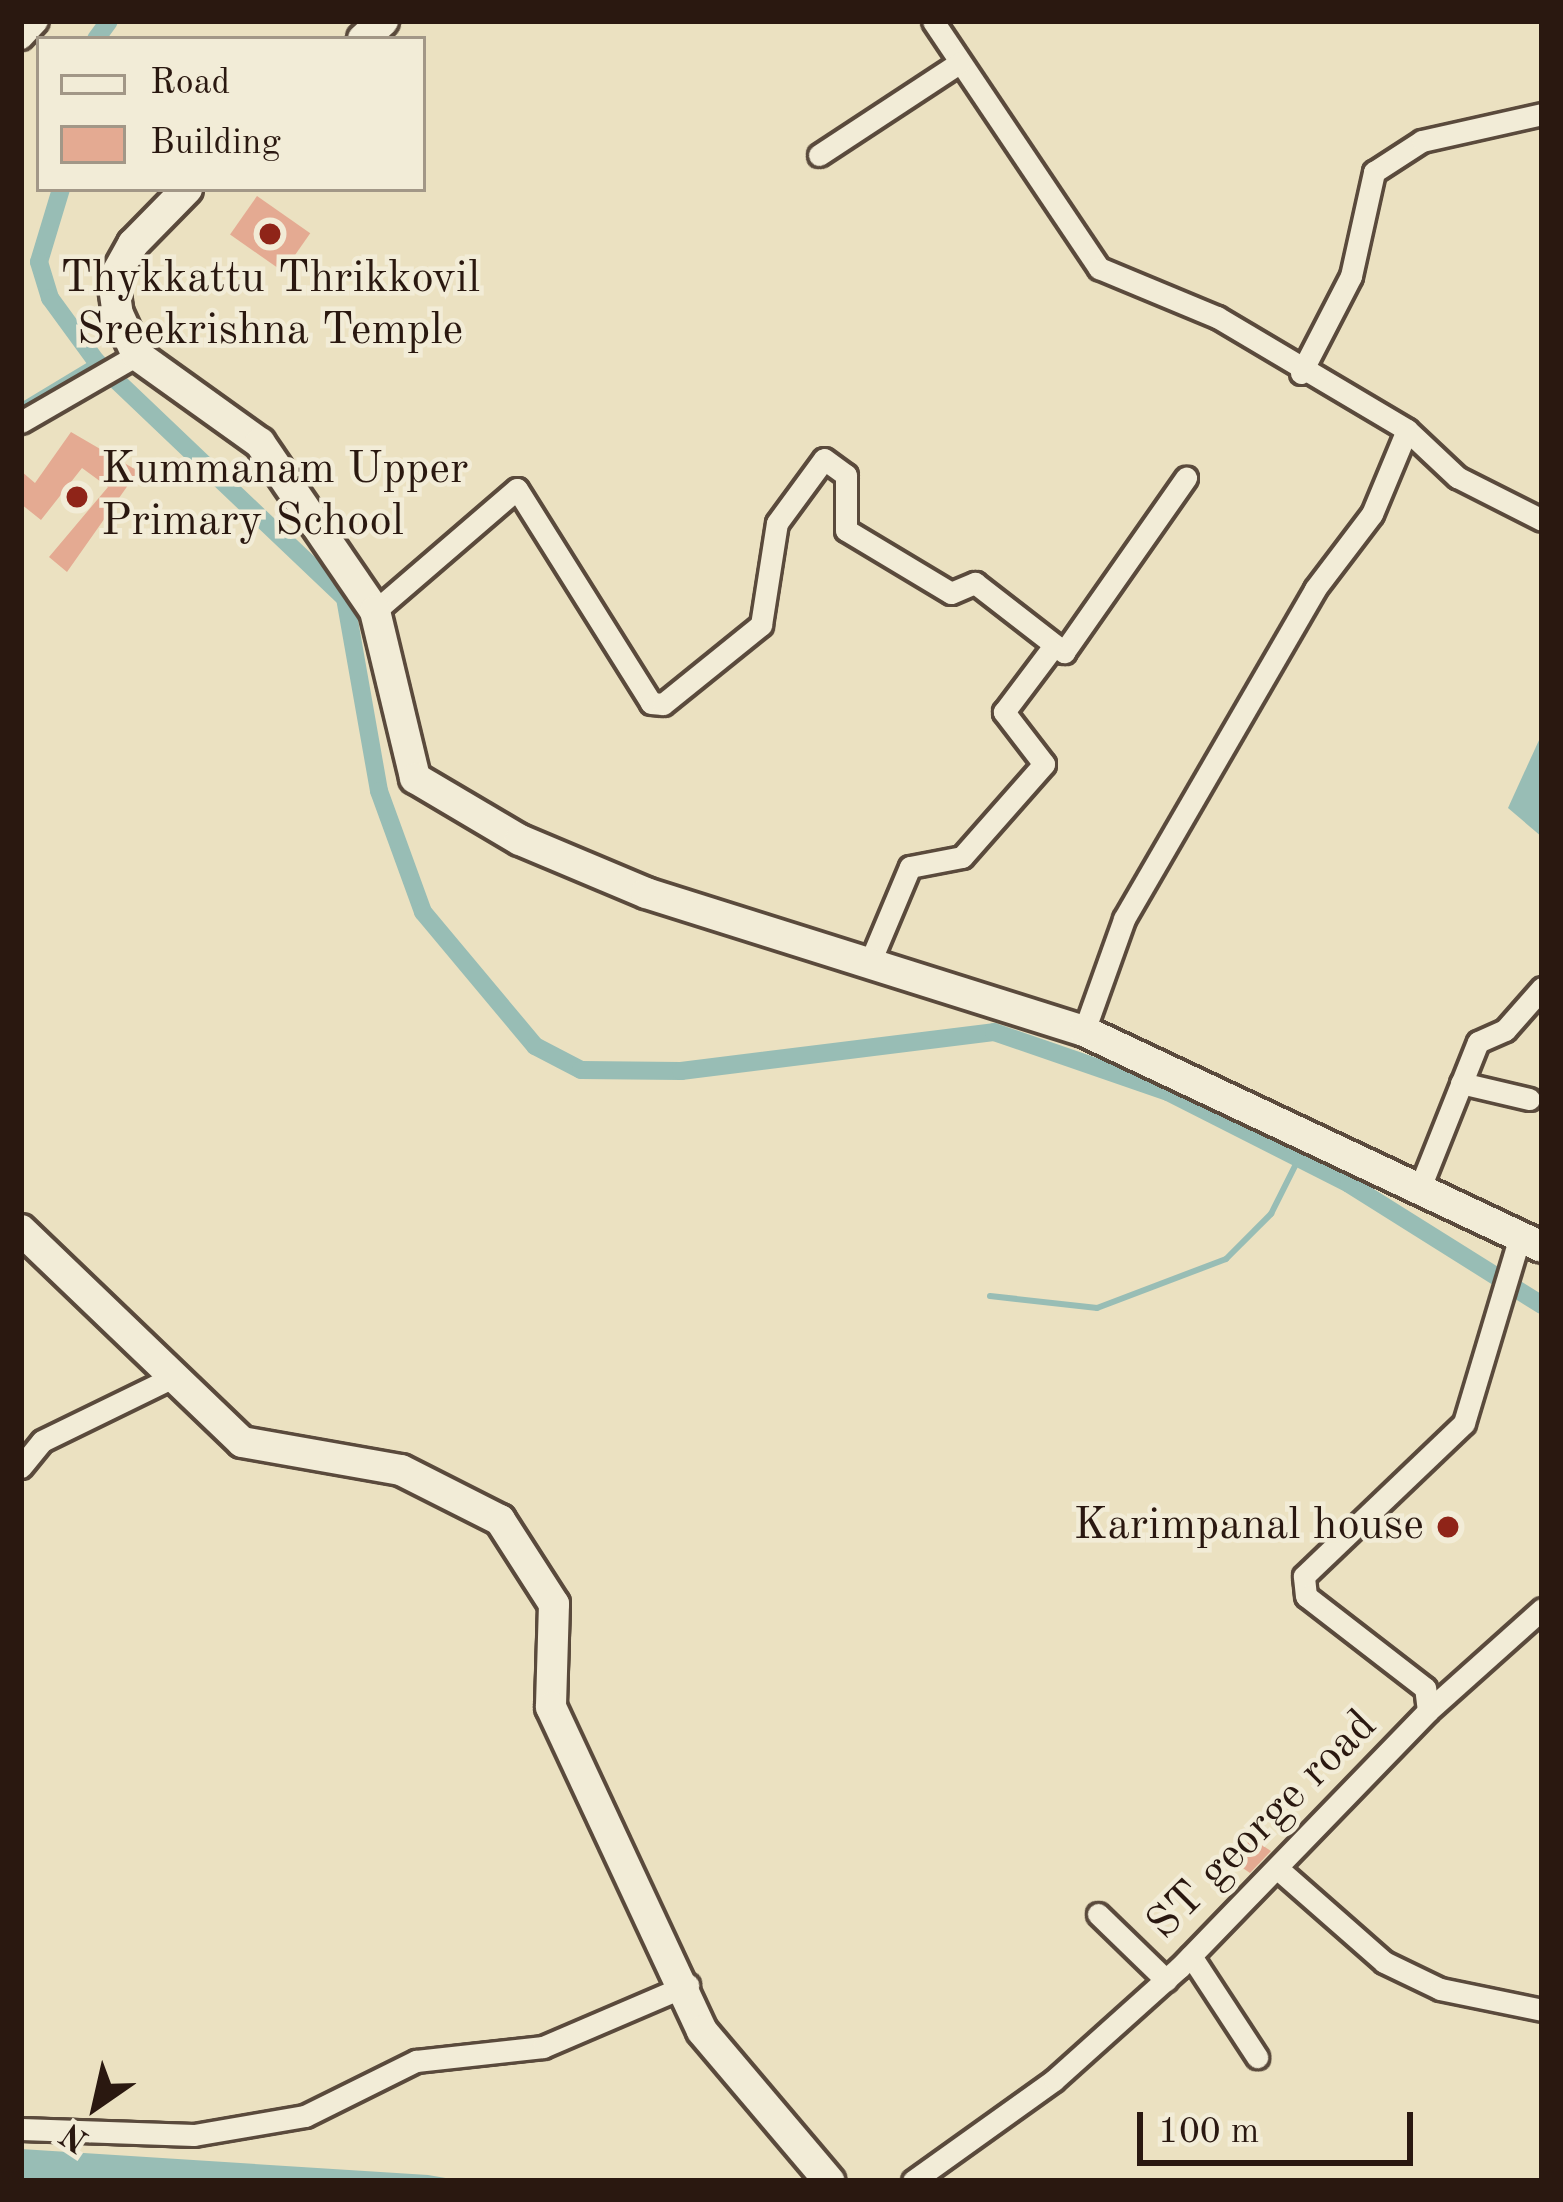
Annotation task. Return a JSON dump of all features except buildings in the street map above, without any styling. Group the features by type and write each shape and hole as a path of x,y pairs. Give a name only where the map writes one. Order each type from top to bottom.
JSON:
{"main road":[{"path":"186,192 113,280 129,359 260,443 375,611 398,734 429,788 646,893 1084,1031 1419,1190 1523,1249"},
{"path":"21,1229 242,1442 401,1470 500,1520 554,1604 551,1707 688,1985 702,2031 829,2181"}],"street":[{"path":"21,38 37,21"},
{"path":"933,21 1099,268 1217,317 1301,373 1407,430 1457,477 1542,520"},
{"path":"819,155 958,63"},
{"path":"1301,373 1351,276 1373,172 1422,141 1542,114"},
{"path":"21,422 78,395 129,359"},
{"path":"1084,1031 1124,919 1315,590 1372,514 1407,430"},
{"path":"375,611 517,489 652,703 663,704 760,625 777,524 824,459 846,475 845,530 951,593 975,584 1012,606 1050,651"},
{"path":"870,962 910,867 962,857 1044,764 1004,712 1050,651 1077,642 1186,478"},
{"path":"1419,1190 1478,1042 1542,988"},
{"path":"1461,1083 1529,1099"},
{"name":"ST george road","path":"913,2181 1054,2080 1166,1980 1428,1711 1425,1688 1322,1611 1304,1576 1464,1423 1487,1322 1523,1249"},
{"path":"21,1468 41,1441 175,1376"},
{"path":"1428,1711 1542,1609"},
{"path":"1277,1868 1384,1962 1440,1989 1542,2011"},
{"path":"1098,1914 1166,1980"},
{"path":"1191,1956 1257,2057"},
{"path":"21,2129 194,2135 304,2116 416,2061 543,2047 688,1985"}],"water":[{"path":"1542,738 1542,837 1508,808"},
{"path":"21,2149 428,2175 463,2181 21,2181"}],"waterway":[{"path":"98,36 109,21"},
{"path":"60,192 39,262 50,298 96,361 345,598 379,791 423,912 535,1046 581,1070 681,1071 994,1032 1168,1092 1349,1184 1542,1305"},
{"path":"21,406 96,361"},
{"path":"990,1296 1097,1308 1226,1259 1271,1214 1299,1158"}],"place":[{"name":"Thykkattu Thrikkovil Sreekrishna Temple","path":"270,234"},
{"name":"Kummanam Upper Primary School","path":"77,497"},
{"name":"Karimpanal house","path":"1448,1527"}]}
